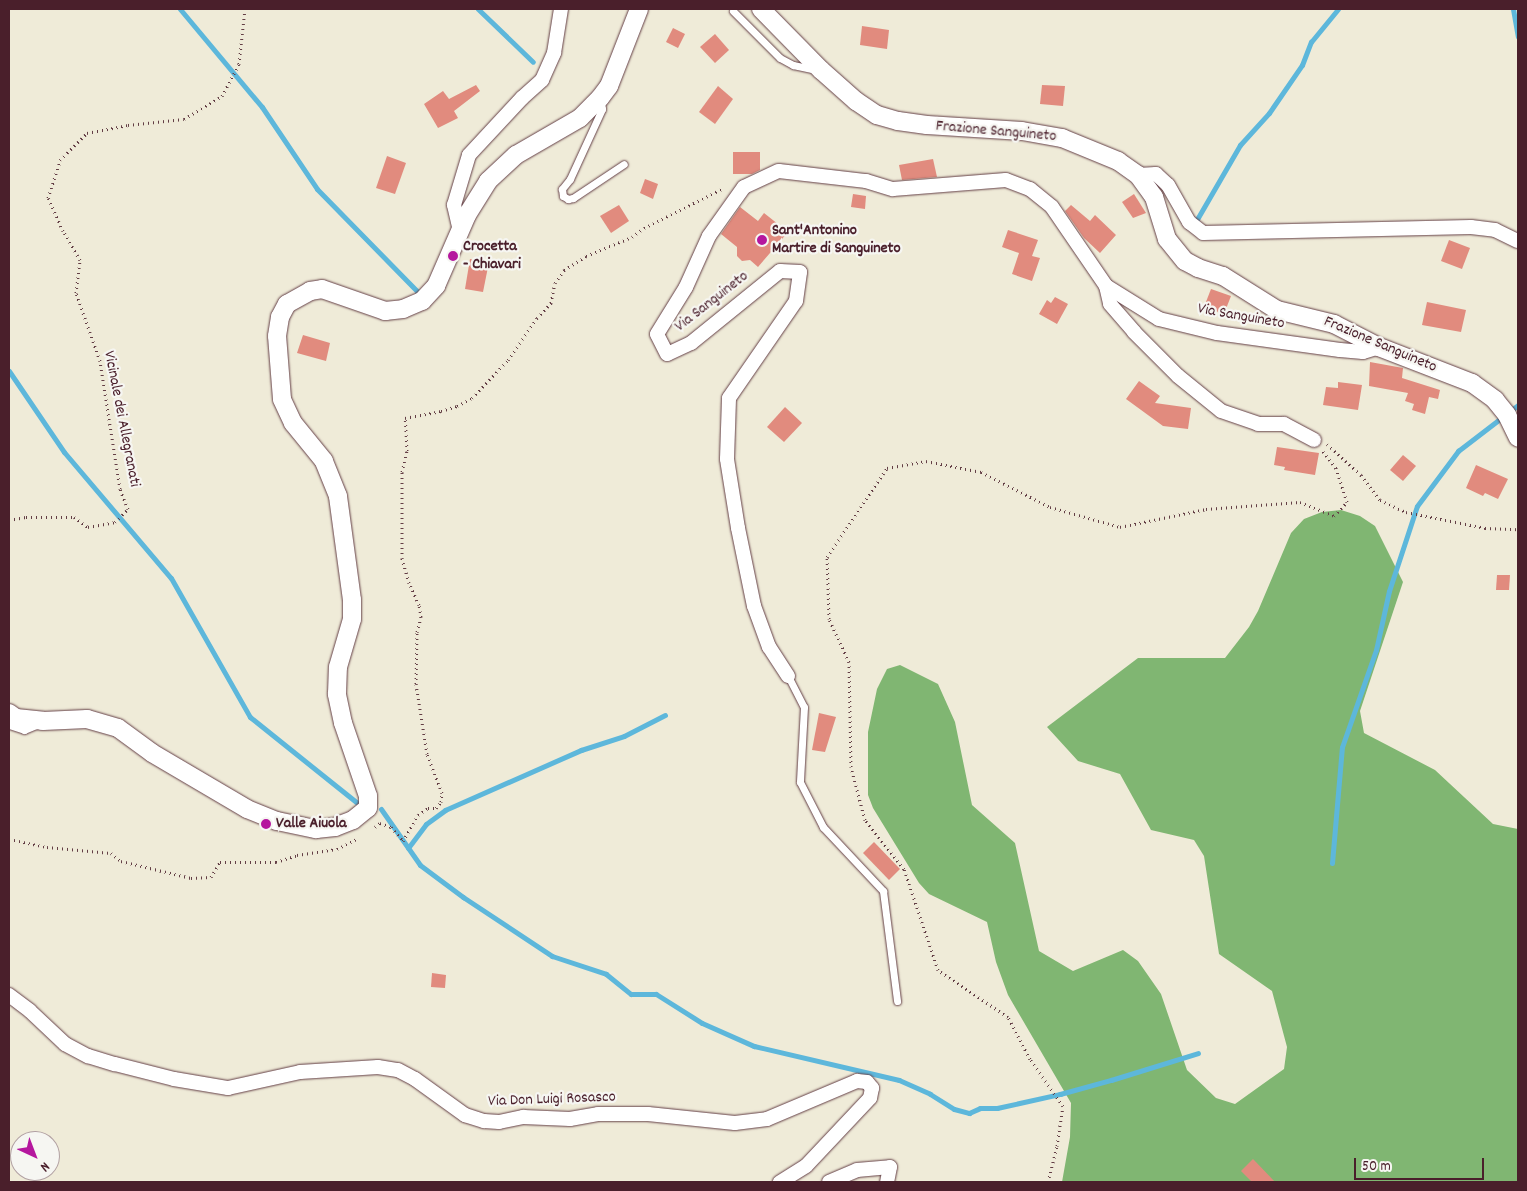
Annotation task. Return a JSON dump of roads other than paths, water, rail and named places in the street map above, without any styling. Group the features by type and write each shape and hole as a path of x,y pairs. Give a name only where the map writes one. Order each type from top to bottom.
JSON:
{"street":[{"path":"460,231 454,205 469,155 522,98 542,80 554,52 561,9"},
{"path":"9,713 16,718 42,721 87,719 118,728 152,753 247,809 278,821 316,829 335,827 353,820 368,808 368,796 343,723 337,694 338,667 352,619 352,600 338,496 324,461 293,423 282,399 278,346 280,316 287,304 310,291 322,289 385,312 403,309 422,301 436,286 460,231 488,181 516,155 580,118 609,86 639,9"},
{"name":"Frazione Sanguineto","path":"761,9 822,70 856,101 876,115 898,121 927,125 1022,131 1062,138 1096,150 1118,161 1138,175 1154,197 1168,239 1185,261 1198,268 1223,276 1277,310 1334,324 1379,347 1472,383 1495,400 1507,415 1518,438"},
{"name":"Via Sanguineto","path":"788,676 769,647 754,606 738,528 727,459 728,398 796,301 800,272 780,271 691,342 667,354 657,334 686,287 709,236 744,187 778,171 866,181 893,189 1006,180 1030,189 1052,207 1106,286 1110,304 1134,332 1178,376 1221,411 1258,424 1284,424 1319,441"},
{"path":"1138,175 1156,174 1168,185 1189,222 1203,232 1471,227 1495,230 1518,240"},
{"name":"Via Sanguineto","path":"1106,286 1159,319 1217,333 1363,352 1379,347"},
{"name":"Via Don Luigi Rosasco","path":"9,995 30,1010 65,1044 88,1056 115,1064 174,1079 228,1088 300,1072 378,1067 398,1070 415,1079 465,1115 484,1121 499,1122 523,1117 570,1119 598,1114 648,1114 735,1123 767,1119 857,1081 867,1082 872,1088 870,1098 806,1166 780,1182"},
{"path":"829,1182 857,1170 890,1168 886,1182"}],"lane":[{"path":"733,11 780,58 793,66 809,70 822,70"},
{"path":"600,98 602,109 570,179 562,189 563,196 568,199 573,198 624,164"},
{"path":"788,676 804,707 800,782 823,827 883,891 897,1001"},
{"path":"9,725 24,730 42,721"}],"waterway":[{"path":"180,9 262,107 317,189 420,294"},
{"path":"478,9 533,62"},
{"path":"1196,221 1240,145 1269,113 1302,65 1311,42 1338,9"},
{"path":"1513,9 1518,37"},
{"path":"9,371 64,452 171,578 250,717 356,802"},
{"path":"1332,863 1342,747 1376,650 1389,591 1417,506 1458,451 1518,405"},
{"path":"408,848 426,824 445,810 581,750 624,736 665,715"},
{"path":"381,809 420,865 463,897 552,956 606,974 631,994 656,994 702,1023 754,1046 899,1080 930,1094 954,1109 969,1113 980,1108 997,1108 1060,1094 1198,1053"}],"place":[{"name":"Sant'Antonino Martire di Sanguineto","path":"762,240"},
{"name":"Crocetta - Chiavari","path":"453,256"},
{"name":"Valle Aiuola","path":"266,824"}]}
